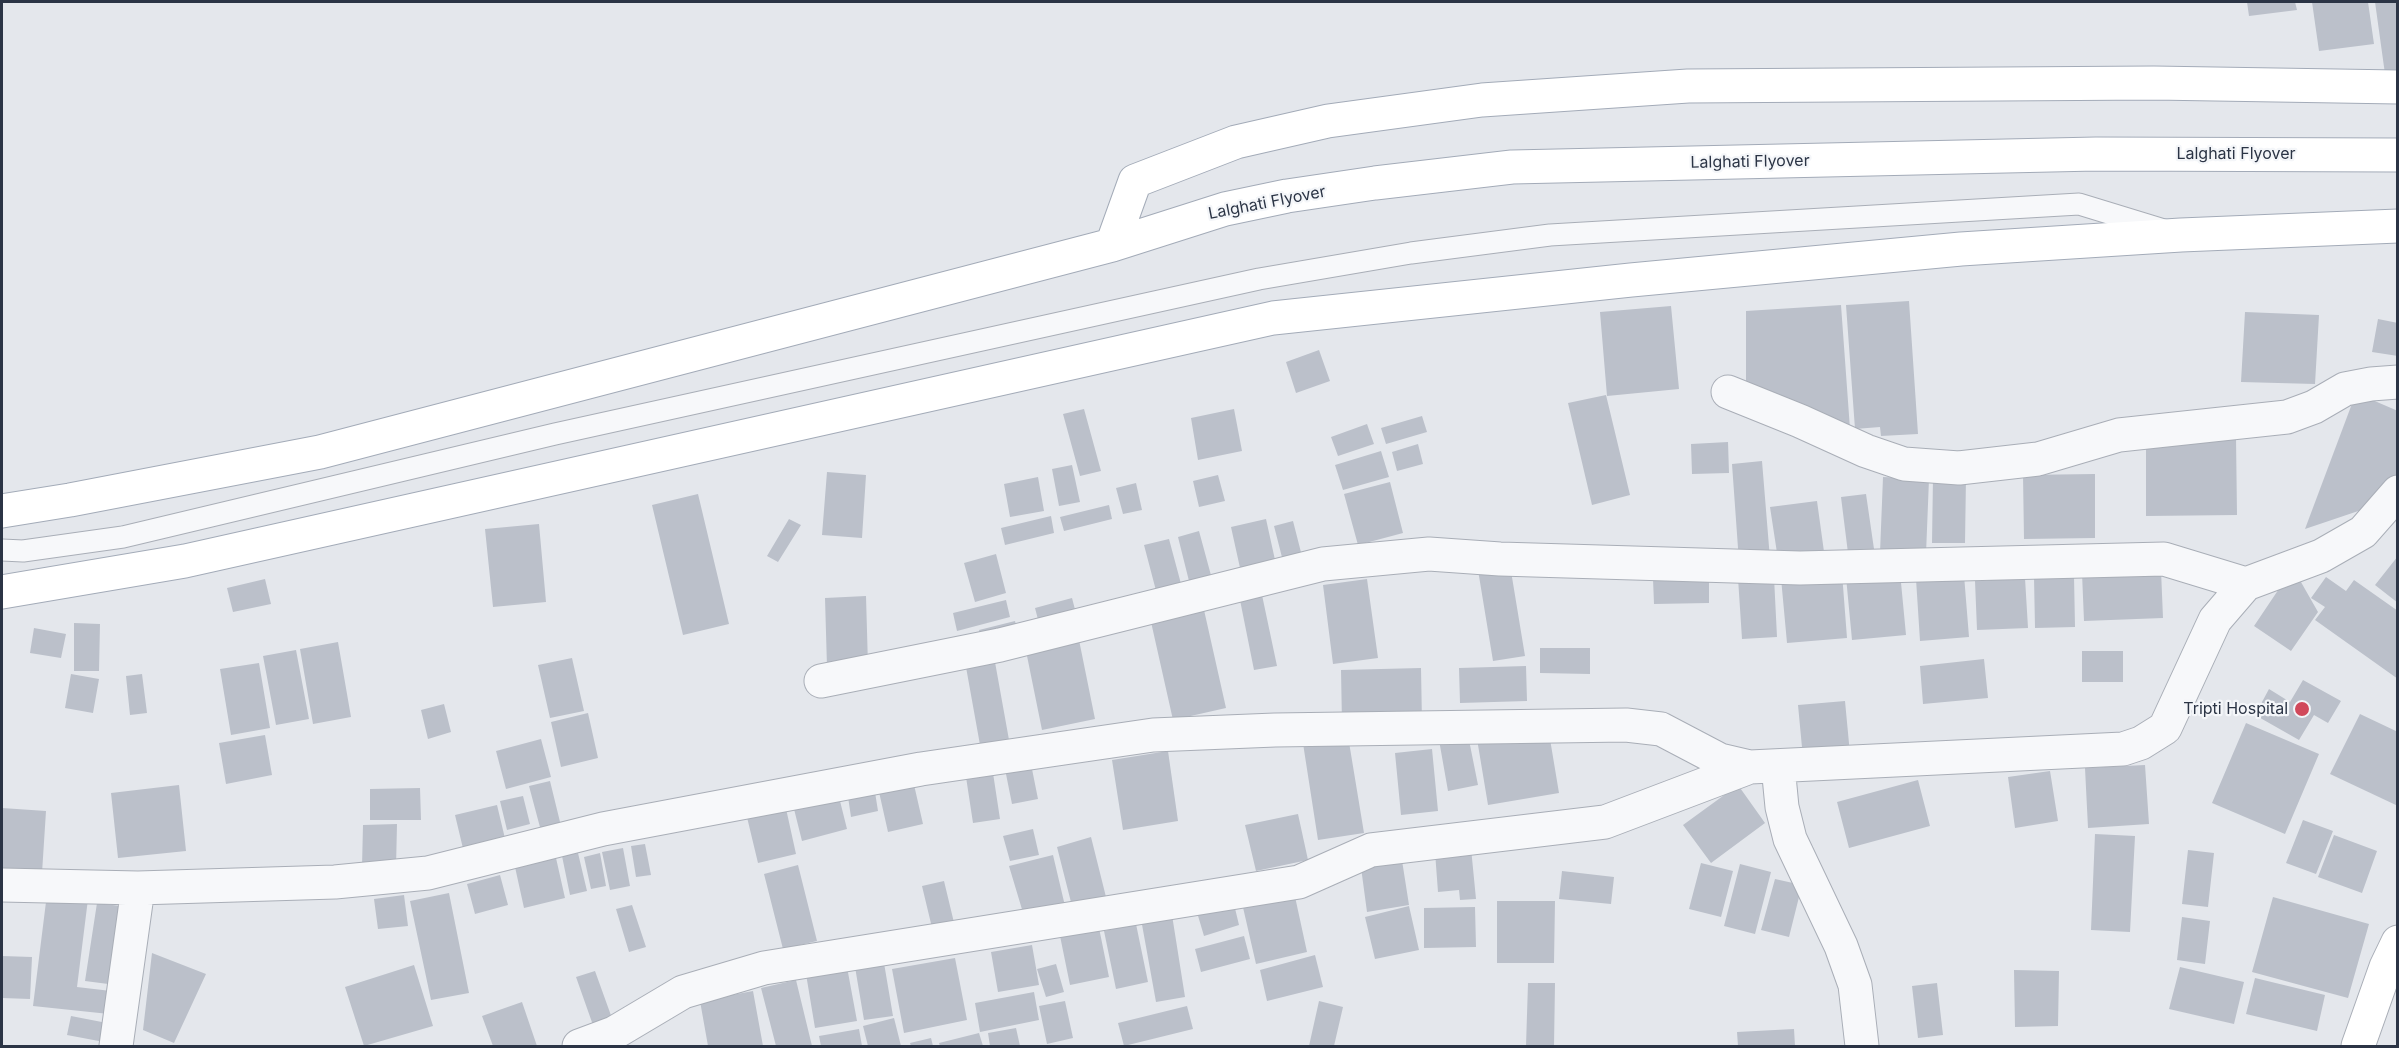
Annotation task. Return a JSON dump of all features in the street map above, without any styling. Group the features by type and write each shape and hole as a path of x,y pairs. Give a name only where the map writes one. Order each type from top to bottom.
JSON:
{"main road":[{"path":"1112,245 1135,181 1236,142 1316,123 1482,100 1688,86 2154,83 2397,87"},
{"name":"Lalghati Flyover","path":"2,511 320,452 1112,245 1225,209 1375,183 1512,167 2084,154 2397,155"},
{"path":"2,592 185,561 1273,318 1631,280 1961,249 2181,235 2397,226"},
{"path":"2362,1035 2394,957"},
{"path":"2362,1035 2397,1012"}],"street":[{"path":"1728,392 1885,458 1904,464 1959,468 2038,459 2119,435 2287,417 2314,407 2345,389 2397,382"},
{"path":"2,885 138,888 335,882 428,873 614,827 921,769 1153,735 1275,730 1626,725 1661,729 1720,760 1764,767 2122,749 2141,743 2165,728 2215,620 2246,584 2321,556 2363,531 2397,492"},
{"path":"821,681 999,645 1323,564 1430,554 1511,560 1800,568 2164,558 2246,584"},
{"path":"579,1047 615,1040 683,992 764,968 1299,882 1371,850 1605,822 1764,767"},
{"path":"1764,767 1782,807 1790,839 1841,946 1855,985 1862,1047"},
{"path":"116,1047 138,888"}],"lane":[{"path":"2,550 23,551 123,537 555,434 1259,279 1411,253 1562,234 2079,204 2181,235"}],"building":[{"path":"2247,2 2295,2 2297,10 2249,16"},
{"path":"2312,2 2368,2 2374,44 2319,51"},
{"path":"2375,2 2398,2 2398,73 2385,74"},
{"path":"1909,301 1918,434 1881,436 1880,427 1855,429 1846,305"},
{"path":"1841,305 1850,429 1746,385 1746,311"},
{"path":"1671,306 1679,389 1607,396 1600,312"},
{"path":"2245,312 2319,315 2315,384 2241,382"},
{"path":"2378,319 2398,323 2398,356 2372,352"},
{"path":"1319,350 1330,381 1296,393 1286,362"},
{"path":"2356,393 2398,411 2398,474 2382,503 2305,529"},
{"path":"1606,395 1630,495 1592,505 1568,403"},
{"path":"1084,409 1101,471 1080,476 1063,414"},
{"path":"1234,409 1242,451 1198,460 1191,418"},
{"path":"1422,416 1427,432 1386,444 1381,428"},
{"path":"1367,424 1374,444 1338,456 1331,437"},
{"path":"2236,437 2237,515 2146,516 2146,438"},
{"path":"1728,442 1729,473 1692,474 1691,444"},
{"path":"1418,444 1423,464 1397,471 1392,452"},
{"path":"1381,451 1389,477 1343,490 1335,465"},
{"path":"1762,461 1770,559 1739,562 1732,464"},
{"path":"1072,465 1080,502 1059,506 1052,469"},
{"path":"827,472 866,475 862,538 822,535"},
{"path":"2095,474 2095,538 2024,539 2023,475"},
{"path":"1218,475 1225,501 1199,507 1193,481"},
{"path":"1038,477 1044,511 1010,517 1004,484"},
{"path":"1883,477 1929,479 1926,554 1880,553"},
{"path":"1933,477 1966,477 1965,543 1932,543"},
{"path":"1390,482 1403,533 1358,545 1344,494"},
{"path":"1136,483 1142,510 1123,514 1116,488"},
{"path":"698,494 729,624 683,635 652,505"},
{"path":"1866,494 1874,549 1848,553 1841,497"},
{"path":"1817,501 1825,559 1779,566 1770,507"},
{"path":"1109,505 1112,519 1064,531 1060,517"},
{"path":"1051,516 1054,533 1005,545 1001,528"},
{"path":"789,519 801,525 778,562 767,556"},
{"path":"1266,519 1277,569 1242,577 1231,527"},
{"path":"1293,521 1304,564 1285,569 1274,526"},
{"path":"539,524 546,602 493,607 485,529"},
{"path":"1199,531 1212,579 1190,585 1178,537"},
{"path":"1169,539 1184,595 1159,602 1144,545"},
{"path":"996,554 1006,593 975,602 964,563"},
{"path":"2398,556 2398,603 2375,585"},
{"path":"1510,565 1525,656 1493,661 1478,570"},
{"path":"2293,568 2318,612 2291,651 2254,626"},
{"path":"2161,570 2163,618 2084,621 2082,573"},
{"path":"1900,572 1906,635 1852,640 1846,577"},
{"path":"1842,573 1847,638 1787,643 1781,578"},
{"path":"1964,575 1969,637 1920,641 1916,579"},
{"path":"2074,576 2075,627 2035,628 2034,577"},
{"path":"1774,577 1777,637 1742,639 1738,578"},
{"path":"2326,577 2346,591 2354,580 2398,611 2398,679 2315,620 2325,607 2311,598"},
{"path":"1709,578 1709,603 1654,604 1653,579"},
{"path":"2025,578 2028,628 1977,630 1975,581"},
{"path":"265,579 271,604 233,612 227,588"},
{"path":"1367,579 1378,658 1333,664 1323,585"},
{"path":"1262,595 1277,666 1254,670 1240,600"},
{"path":"866,596 868,666 827,667 825,598"},
{"path":"1072,598 1078,621 1041,631 1035,608"},
{"path":"1006,600 1010,617 957,631 953,613"},
{"path":"1202,601 1226,708 1173,720 1149,613"},
{"path":"1015,621 1019,636 983,645 979,630"},
{"path":"74,623 100,624 99,671 74,671"},
{"path":"34,628 66,634 61,658 30,653"},
{"path":"1078,635 1095,719 1042,730 1025,646"},
{"path":"338,642 351,717 313,724 300,649"},
{"path":"1540,648 1590,648 1590,674 1540,673"},
{"path":"296,650 309,719 276,725 263,656"},
{"path":"993,651 1011,751 982,756 964,656"},
{"path":"2082,651 2123,651 2123,682 2082,682"},
{"path":"572,658 584,711 550,718 538,665"},
{"path":"1984,659 1988,698 1923,704 1920,666"},
{"path":"259,663 270,728 231,735 220,669"},
{"path":"1526,666 1527,701 1460,703 1459,668"},
{"path":"1421,668 1422,723 1342,724 1341,670"},
{"path":"71,674 99,679 93,713 65,708"},
{"path":"142,674 147,713 130,715 126,676"},
{"path":"2303,680 2341,701 2328,723 2314,715 2299,740 2255,715 2269,689 2290,702"},
{"path":"1845,701 1850,754 1803,758 1798,705"},
{"path":"444,704 451,732 428,739 421,710"},
{"path":"588,713 598,758 561,767 551,722"},
{"path":"2360,714 2398,732 2398,806 2330,774"},
{"path":"2246,723 2319,754 2285,834 2212,803"},
{"path":"1548,727 1559,793 1488,805 1477,739"},
{"path":"1347,730 1364,833 1318,840 1302,737"},
{"path":"265,735 272,775 226,784 219,743"},
{"path":"1468,735 1478,785 1448,791 1439,740"},
{"path":"541,739 551,777 506,789 496,751"},
{"path":"1432,749 1438,811 1401,815 1395,753"},
{"path":"1168,751 1178,821 1123,830 1112,760"},
{"path":"1031,764 1038,799 1012,804 1005,769"},
{"path":"2145,765 2149,824 2088,828 2085,768"},
{"path":"2050,771 2058,821 2015,828 2008,777"},
{"path":"993,773 1000,819 973,823 966,777"},
{"path":"912,776 923,824 888,832 877,783"},
{"path":"1918,780 1930,826 1849,848 1837,802"},
{"path":"550,781 561,826 541,831 529,786"},
{"path":"179,785 186,851 118,858 111,793"},
{"path":"1738,785 1765,823 1711,863 1683,825"},
{"path":"874,786 878,811 851,817 847,790"},
{"path":"420,788 421,820 370,820 370,789"},
{"path":"837,789 847,829 802,841 792,801"},
{"path":"523,796 530,824 507,830 500,801"},
{"path":"785,804 796,854 758,863 746,813"},
{"path":"497,805 508,851 466,861 455,815"},
{"path":"2,808 46,811 42,873 2,871"},
{"path":"1298,814 1308,860 1256,871 1245,825"},
{"path":"2303,820 2333,831 2316,874 2286,863"},
{"path":"397,824 396,868 362,867 363,825"},
{"path":"1033,829 1039,855 1010,861 1003,836"},
{"path":"2095,834 2135,836 2130,932 2091,930"},
{"path":"2334,835 2377,851 2362,893 2318,877"},
{"path":"1091,837 1108,905 1074,914 1057,847"},
{"path":"645,844 651,875 636,877 631,846"},
{"path":"623,848 630,886 610,890 602,852"},
{"path":"1471,848 1476,899 1460,900 1459,890 1438,892 1435,852"},
{"path":"2188,850 2214,853 2208,907 2182,904"},
{"path":"578,853 587,891 570,895 562,856"},
{"path":"600,853 606,886 591,889 584,857"},
{"path":"1401,854 1409,905 1367,912 1360,860"},
{"path":"1053,855 1065,906 1024,916 1009,866"},
{"path":"556,858 565,898 524,908 515,867"},
{"path":"1701,863 1733,871 1721,917 1689,909"},
{"path":"1740,864 1771,872 1755,934 1724,926"},
{"path":"798,865 817,941 783,949 764,874"},
{"path":"1562,871 1614,877 1611,904 1559,899"},
{"path":"500,875 508,905 475,914 467,884"},
{"path":"1775,879 1802,885 1789,937 1761,930"},
{"path":"944,881 956,931 934,936 922,886"},
{"path":"1294,892 1307,952 1256,964 1242,903"},
{"path":"449,893 469,993 431,1000 410,901"},
{"path":"47,894 88,899 77,987 111,991 109,1014 33,1006"},
{"path":"404,895 408,926 378,929 374,899"},
{"path":"2273,897 2369,924 2348,998 2252,972"},
{"path":"1233,900 1239,925 1204,936 1196,909"},
{"path":"1497,901 1555,901 1554,963 1497,963"},
{"path":"97,903 128,907 116,985 85,981"},
{"path":"632,905 646,947 629,952 616,909"},
{"path":"1409,906 1419,950 1375,959 1365,917"},
{"path":"1475,907 1476,947 1424,948 1424,908"},
{"path":"1172,915 1185,997 1156,1002 1141,919"},
{"path":"2182,917 2210,921 2205,964 2177,960"},
{"path":"1098,923 1109,977 1070,985 1059,931"},
{"path":"1136,924 1148,982 1116,989 1104,931"},
{"path":"1244,936 1250,959 1201,972 1195,949"},
{"path":"1032,945 1039,985 998,992 991,952"},
{"path":"152,953 206,974 174,1043 143,1030"},
{"path":"1315,955 1323,987 1267,1001 1260,970"},
{"path":"2,956 32,957 30,999 2,998"},
{"path":"955,958 967,1020 904,1033 892,969"},
{"path":"884,963 893,1016 864,1020 855,967"},
{"path":"1056,964 1064,992 1046,997 1037,969"},
{"path":"414,965 433,1026 364,1046 345,987"},
{"path":"847,967 857,1021 815,1028 806,974"},
{"path":"2180,967 2244,982 2234,1024 2169,1009"},
{"path":"2014,970 2059,971 2058,1026 2015,1027"},
{"path":"595,971 613,1021 594,1028 576,977"},
{"path":"2255,978 2325,995 2317,1031 2246,1014"},
{"path":"796,980 812,1046 776,1046 761,988"},
{"path":"1528,983 1555,983 1554,1046 1526,1046"},
{"path":"1937,983 1943,1035 1918,1038 1912,986"},
{"path":"753,991 763,1046 708,1046 700,1001"},
{"path":"1034,992 1039,1020 980,1032 975,1003"},
{"path":"1065,1001 1073,1038 1047,1044 1039,1006"},
{"path":"1319,1001 1343,1007 1334,1046 1309,1046"},
{"path":"522,1002 537,1046 493,1046 482,1016"},
{"path":"1187,1006 1193,1029 1124,1046 1118,1023"},
{"path":"71,1016 107,1023 104,1042 67,1035"},
{"path":"894,1018 901,1046 868,1046 863,1026"},
{"path":"1016,1028 1020,1046 990,1046 988,1033"},
{"path":"859,1029 862,1046 821,1046 819,1036"},
{"path":"1794,1029 1795,1046 1738,1046 1737,1032"},
{"path":"979,1033 983,1046 940,1046 939,1043"},
{"path":"931,1038 933,1046 911,1046 910,1043"}],"place":[{"name":"Tripti Hospital","path":"2302,709"}]}
